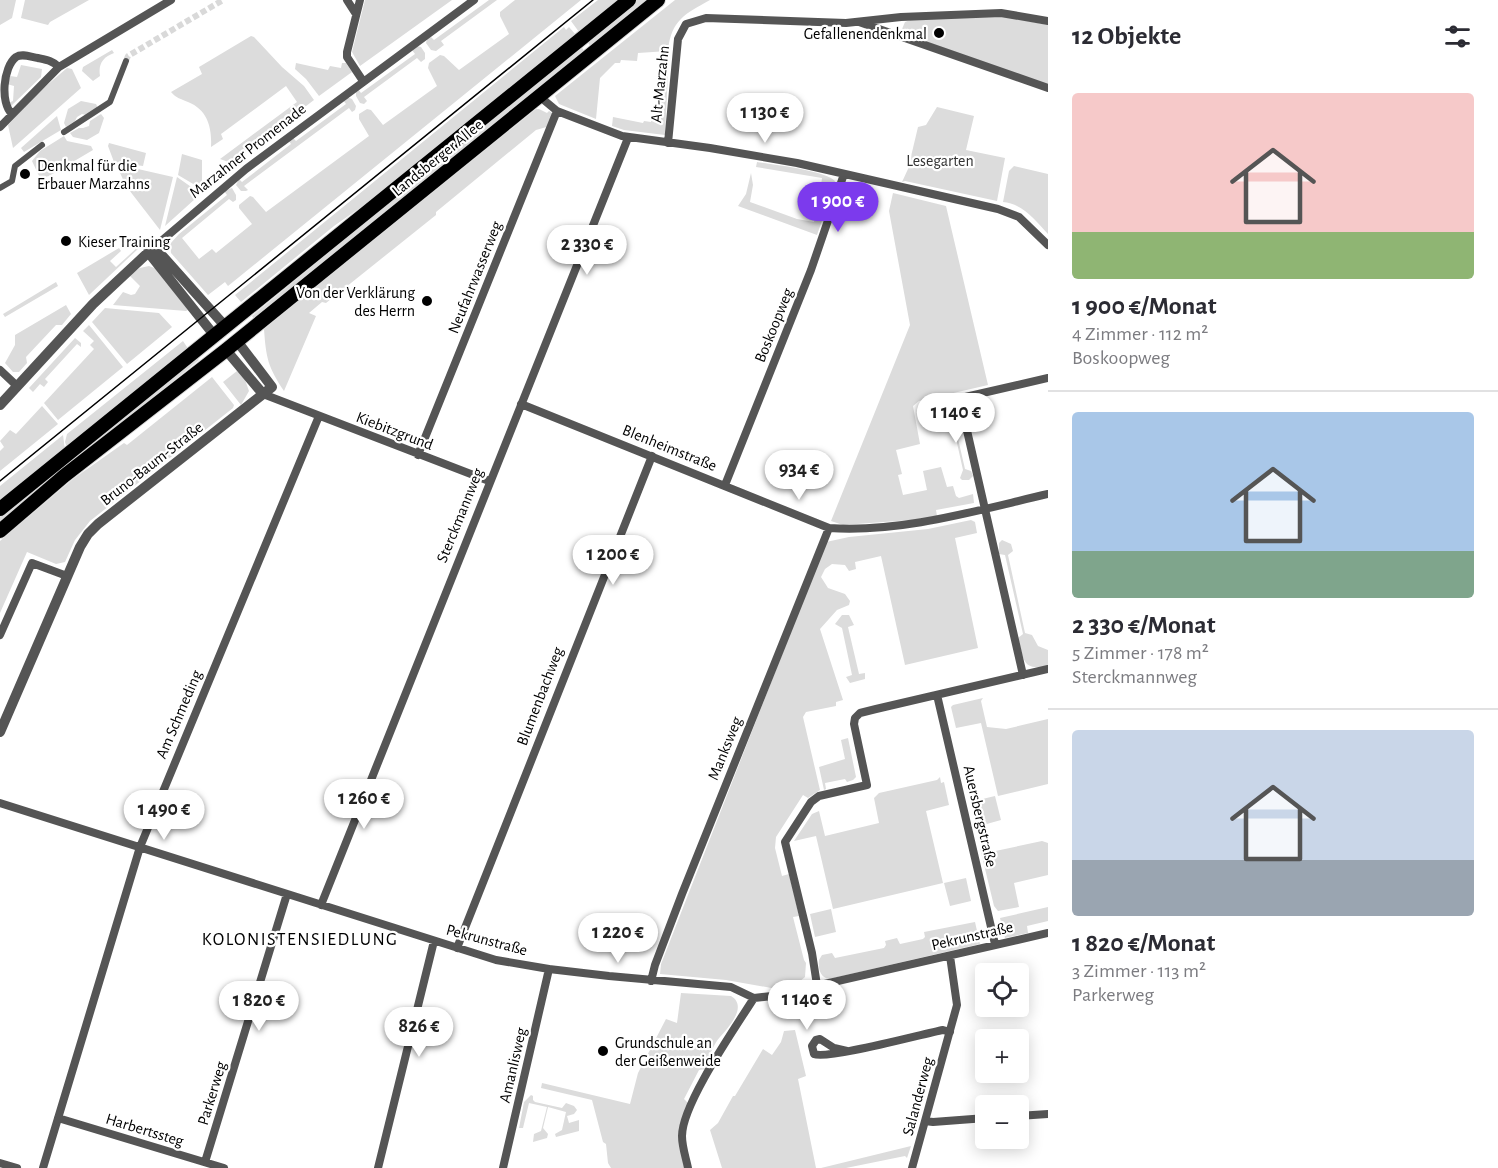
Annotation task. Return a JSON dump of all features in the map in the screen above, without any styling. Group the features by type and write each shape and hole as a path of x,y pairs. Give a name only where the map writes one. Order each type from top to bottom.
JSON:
{"main road":[{"name":"Landsberger Allee","path":"0,509 629,0"},
{"name":"Landsberger Allee","path":"0,531 64,476 226,350 658,0"},
{"path":"225,326 237,340"},
{"path":"214,335 226,350"}],"street":[{"path":"0,127 59,67 171,0"},
{"path":"348,0 356,14"},
{"path":"360,0 347,57 363,81"},
{"name":"Marzahner Promenade","path":"0,405 93,304 150,250 230,181 474,0"},
{"name":"Alt-Marzahn","path":"668,143 678,39 686,24 706,18 859,22 901,17 1001,13 1048,21"},
{"path":"896,35 901,17"},
{"name":"Alt-Marzahn","path":"859,22 1048,88"},
{"path":"12,114 7,109 3,98 10,67 15,58 22,55 28,56 53,62 59,67"},
{"path":"64,132 110,102 126,61"},
{"path":"540,95 557,111 628,138 710,148 797,163 1010,213 1024,221 1048,245"},
{"name":"Neufahrwasserweg","path":"418,455 557,111"},
{"name":"Sterckmannweg","path":"321,905 628,138"},
{"path":"0,188 12,181 15,166 42,145"},
{"name":"Boskoopweg","path":"725,485 811,270 844,174"},
{"path":"150,250 158,251 225,326"},
{"path":"150,250 214,335"},
{"name":"Kiebitzgrund","path":"237,340 267,391"},
{"name":"Kiebitzgrund","path":"226,350 267,391 290,405 489,481"},
{"path":"0,370 17,386"},
{"path":"1023,675 960,400 1048,378"},
{"name":"Bruno-Baum-Straße","path":"0,732 67,576 88,534 267,391"},
{"name":"Blenheimstraße","path":"521,404 829,528 925,522 1048,494"},
{"name":"Am Schmeding","path":"43,1168 140,847 319,416"},
{"name":"Blumenbachweg","path":"457,948 652,456"},
{"name":"Manksweg","path":"651,981 682,894 829,528"},
{"path":"0,635 32,562 67,576"},
{"path":"817,985 812,953 785,842 811,802 819,796 867,785 854,724 855,718 860,713 1048,669"},
{"name":"Auersbergstraße","path":"937,695 995,944"},
{"name":"Pekrunstraße","path":"0,803 496,960 549,969 651,981 731,987 754,998 772,996 1048,933"},
{"name":"Parkerweg","path":"205,1162 287,894"},
{"path":"378,1168 434,941"},
{"name":"Salanderweg","path":"912,1168 957,1005 950,956"},
{"name":"Amanlisweg","path":"503,1168 549,969"},
{"path":"688,1168 682,1137 684,1120 709,1071 754,998"},
{"name":"Salanderweg","path":"846,1052 943,1030 950,1032"},
{"path":"1029,1115 1048,1114"},
{"name":"Harbertssteg","path":"58,1118 224,1168"},
{"path":"925,1121 975,1119"},
{"path":"0,1163 17,1168"}],"green space":[{"path":"0,0 16,0 12,18 0,25"},
{"path":"25,0 89,0 48,25 21,18"},
{"path":"365,0 452,0 360,66 352,52"},
{"path":"489,0 497,0 441,41 444,45 436,51 431,50 426,43 427,39 431,37 434,40"},
{"path":"515,0 581,0 228,286 225,282 208,295 171,253 170,244 179,234 227,195 224,191 232,188 236,200 233,202 229,199 182,238 199,259 212,249 216,253 252,224 239,208 239,205 250,196 266,212 369,136 359,119 359,114 367,109 371,110 383,125 437,86 428,68 429,63 440,55 459,70 509,34 500,12"},
{"path":"598,0 619,0 579,32 571,21"},
{"path":"635,0 649,0 591,47 586,40"},
{"path":"675,0 710,0 687,14 676,25 668,51 638,53 637,61 621,60 600,78 596,119 559,104 555,96"},
{"path":"1001,16 1048,25 1048,85 904,34 902,29 905,22 910,20"},
{"path":"564,27 566,30 569,27 576,35 241,302 235,295"},
{"path":"251,36 304,86 314,100 231,163 220,159 297,102 286,86 221,134 223,139 211,147 211,133 204,115 195,105 171,92 202,74 199,67"},
{"path":"580,45 585,52 254,319 252,316"},
{"path":"417,46 421,47 425,53 425,59 421,62 417,58 364,97 367,101 364,104 360,103 356,90 358,89 361,93 415,54 412,50"},
{"path":"112,50 114,53 104,59 101,65 100,76 93,81 82,71 83,67"},
{"path":"296,63 328,70 330,66 341,68 342,63 346,63 352,72 319,96 295,69"},
{"path":"21,65 42,69 41,77 10,107 8,103 13,101 14,86 7,84 10,76 17,77"},
{"path":"67,68 72,69 81,88 13,148 8,125 39,92"},
{"path":"664,72 668,73 665,135 624,130 612,126 613,117 643,123 644,121 651,122 652,119 659,120"},
{"path":"347,97 352,99 356,106 355,110 352,112 349,108 244,186 248,190 241,191 236,185 239,179 242,182 291,144 288,140 292,137 296,141 346,104 343,100"},
{"path":"81,101 96,104 98,108 86,115 82,114 66,127 64,123 68,109"},
{"name":"Lesegarten","path":"937,107 974,116 966,150 1005,158 997,201 902,182 908,169 918,127 926,125"},
{"path":"536,109 552,113 550,126 536,130 436,212 436,215 326,303 322,302 309,313 316,316 284,391 269,362 264,329"},
{"path":"101,114 104,118 99,133 87,140 73,137 70,133 89,126 90,121"},
{"path":"57,116 61,130 24,152 21,148"},
{"path":"64,136 67,141 91,146 93,150 49,176 40,178 32,161 40,151"},
{"path":"109,143 146,153 143,166 114,162"},
{"path":"182,154 202,160 202,186 200,188 178,175"},
{"path":"757,162 799,168 830,177 835,181 829,201 819,201 822,178 756,167"},
{"path":"116,164 173,177 160,230 126,186"},
{"path":"1014,166 1048,174 1048,234 1022,209 1003,202 1009,171"},
{"path":"751,173 753,185 750,202 797,219 814,222 818,207 826,209 817,235 738,206 746,194"},
{"path":"177,177 197,191 195,199 165,226"},
{"path":"893,193 946,206 988,385 919,401 913,406 920,444 896,450 902,474 898,475 903,495 927,490 923,471 941,467 947,487 953,486 959,498 973,494 974,503 936,510 937,516 925,519 843,525 831,521 910,325 889,211"},
{"path":"139,246 89,295 77,273 119,248 121,251 110,261 116,267"},
{"path":"149,266 157,269 188,310 113,305 123,292 135,294 140,286 129,275 140,268"},
{"path":"56,282 58,286 5,317 3,314"},
{"path":"66,305 71,314 62,325 56,325 26,357 27,363 19,372 13,372 5,363 15,345 15,335"},
{"path":"105,308 159,313 172,327 127,364 92,322"},
{"path":"89,325 123,367 58,420 44,403 94,349 90,345 94,341 83,331"},
{"path":"75,338 81,343 81,347 77,344 45,379 48,382 44,387 40,384 33,392 29,388"},
{"path":"183,341 189,350 67,448 65,442 67,434"},
{"path":"196,357 199,360 0,524 0,515"},
{"path":"237,371 244,377 249,391 241,405 223,382"},
{"path":"212,377 234,405 233,408 90,521 75,540 65,562 56,564 27,552 0,613 0,541 73,479 124,443 127,445"},
{"path":"42,406 58,424 0,471 0,451 4,447 0,441 10,430 16,434"},
{"path":"954,406 957,410 953,417 965,469 971,471 973,476 969,480 960,478 963,470 951,416 944,412 946,408"},
{"path":"63,435 65,450 0,502 0,486"},
{"path":"971,520 975,522 977,533 955,538 978,648 905,665 881,556 855,562 856,569 849,571 845,565 832,564 825,569 821,577 828,588 845,594 850,601 849,605 837,610 820,629 843,700 836,702 836,706 806,712 803,717 820,790 808,798 803,795 776,837 775,848 782,876 789,874 799,916 793,917 806,963 805,977 799,982 777,989 726,980 660,974 661,964 826,542 849,537 928,529"},
{"path":"1002,540 1011,544 1013,551 1008,555 1025,633 1032,635 1038,646 1048,650 1048,666 1033,667 1023,658 1018,638 1023,634 1005,555 999,554 999,543"},
{"path":"842,615 849,615 854,625 848,627 859,674 865,673 865,679 850,683 846,677 852,675 842,628 835,624"},
{"path":"983,698 981,701 987,727 1006,729 1048,719 1048,784 998,796 981,723 956,728 951,707"},
{"path":"848,738 856,777 847,782 845,779 825,783 826,789 824,790 819,767 845,759 841,740"},
{"path":"940,777 941,783 944,782 949,805 926,811 943,883 833,909 816,836 794,841 812,814 819,811 825,836 879,823 874,798 879,793 937,780"},
{"path":"995,796 1001,820 983,825 979,822 974,801"},
{"path":"1042,841 1048,843 1048,875 1014,883 1019,907 998,911 994,906 980,848 984,846 986,853"},
{"path":"966,878 971,901 950,906 944,883"},
{"path":"1048,907 1048,921 1027,926 1028,933 1005,938 1000,918"},
{"path":"831,909 836,932 815,937 810,914"},
{"path":"975,922 980,944 829,979 819,969 819,960 822,955 832,953 835,958 884,948 885,941 897,938 900,944 923,939 924,932"},
{"path":"681,993 731,996 738,1005 735,1016 717,1040 710,1054 712,1057 707,1069 699,1070 684,1099 688,1103 684,1168 611,1168 592,1100 541,1088 542,1083 630,1104 638,1073 666,1019 677,1023"},
{"path":"795,1030 806,1076 798,1079 816,1168 722,1168 710,1130 718,1123 763,1049 772,1055 781,1042 784,1031"},
{"path":"531,1095 535,1102 562,1108 566,1103 574,1106 577,1110 574,1114 567,1116 569,1123 579,1120 579,1131 556,1137 555,1134 562,1130 566,1112 548,1107 543,1128 548,1134 547,1138 533,1142 534,1134 541,1131 547,1107 529,1103 523,1128 519,1128 524,1102"},
{"path":"911,1146 907,1158 905,1156 846,1168 821,1168"}],"tunnel":[{"path":"126,61 128,56 223,0"}],"tram line":[{"path":"0,481 593,0"}],"place":[{"name":"Gefallenendenkmal","path":"939,33"},
{"name":"Denkmal für die Erbauer Marzahns","path":"25,174"},
{"name":"Kieser Training","path":"66,241"},
{"name":"Von der Verklärung des Herrn","path":"427,301"},
{"name":"Grundschule an der Geißenweide","path":"603,1051"}],"district":[{"name":"KOLONISTENSIEDLUNG","path":"300,939"}]}
